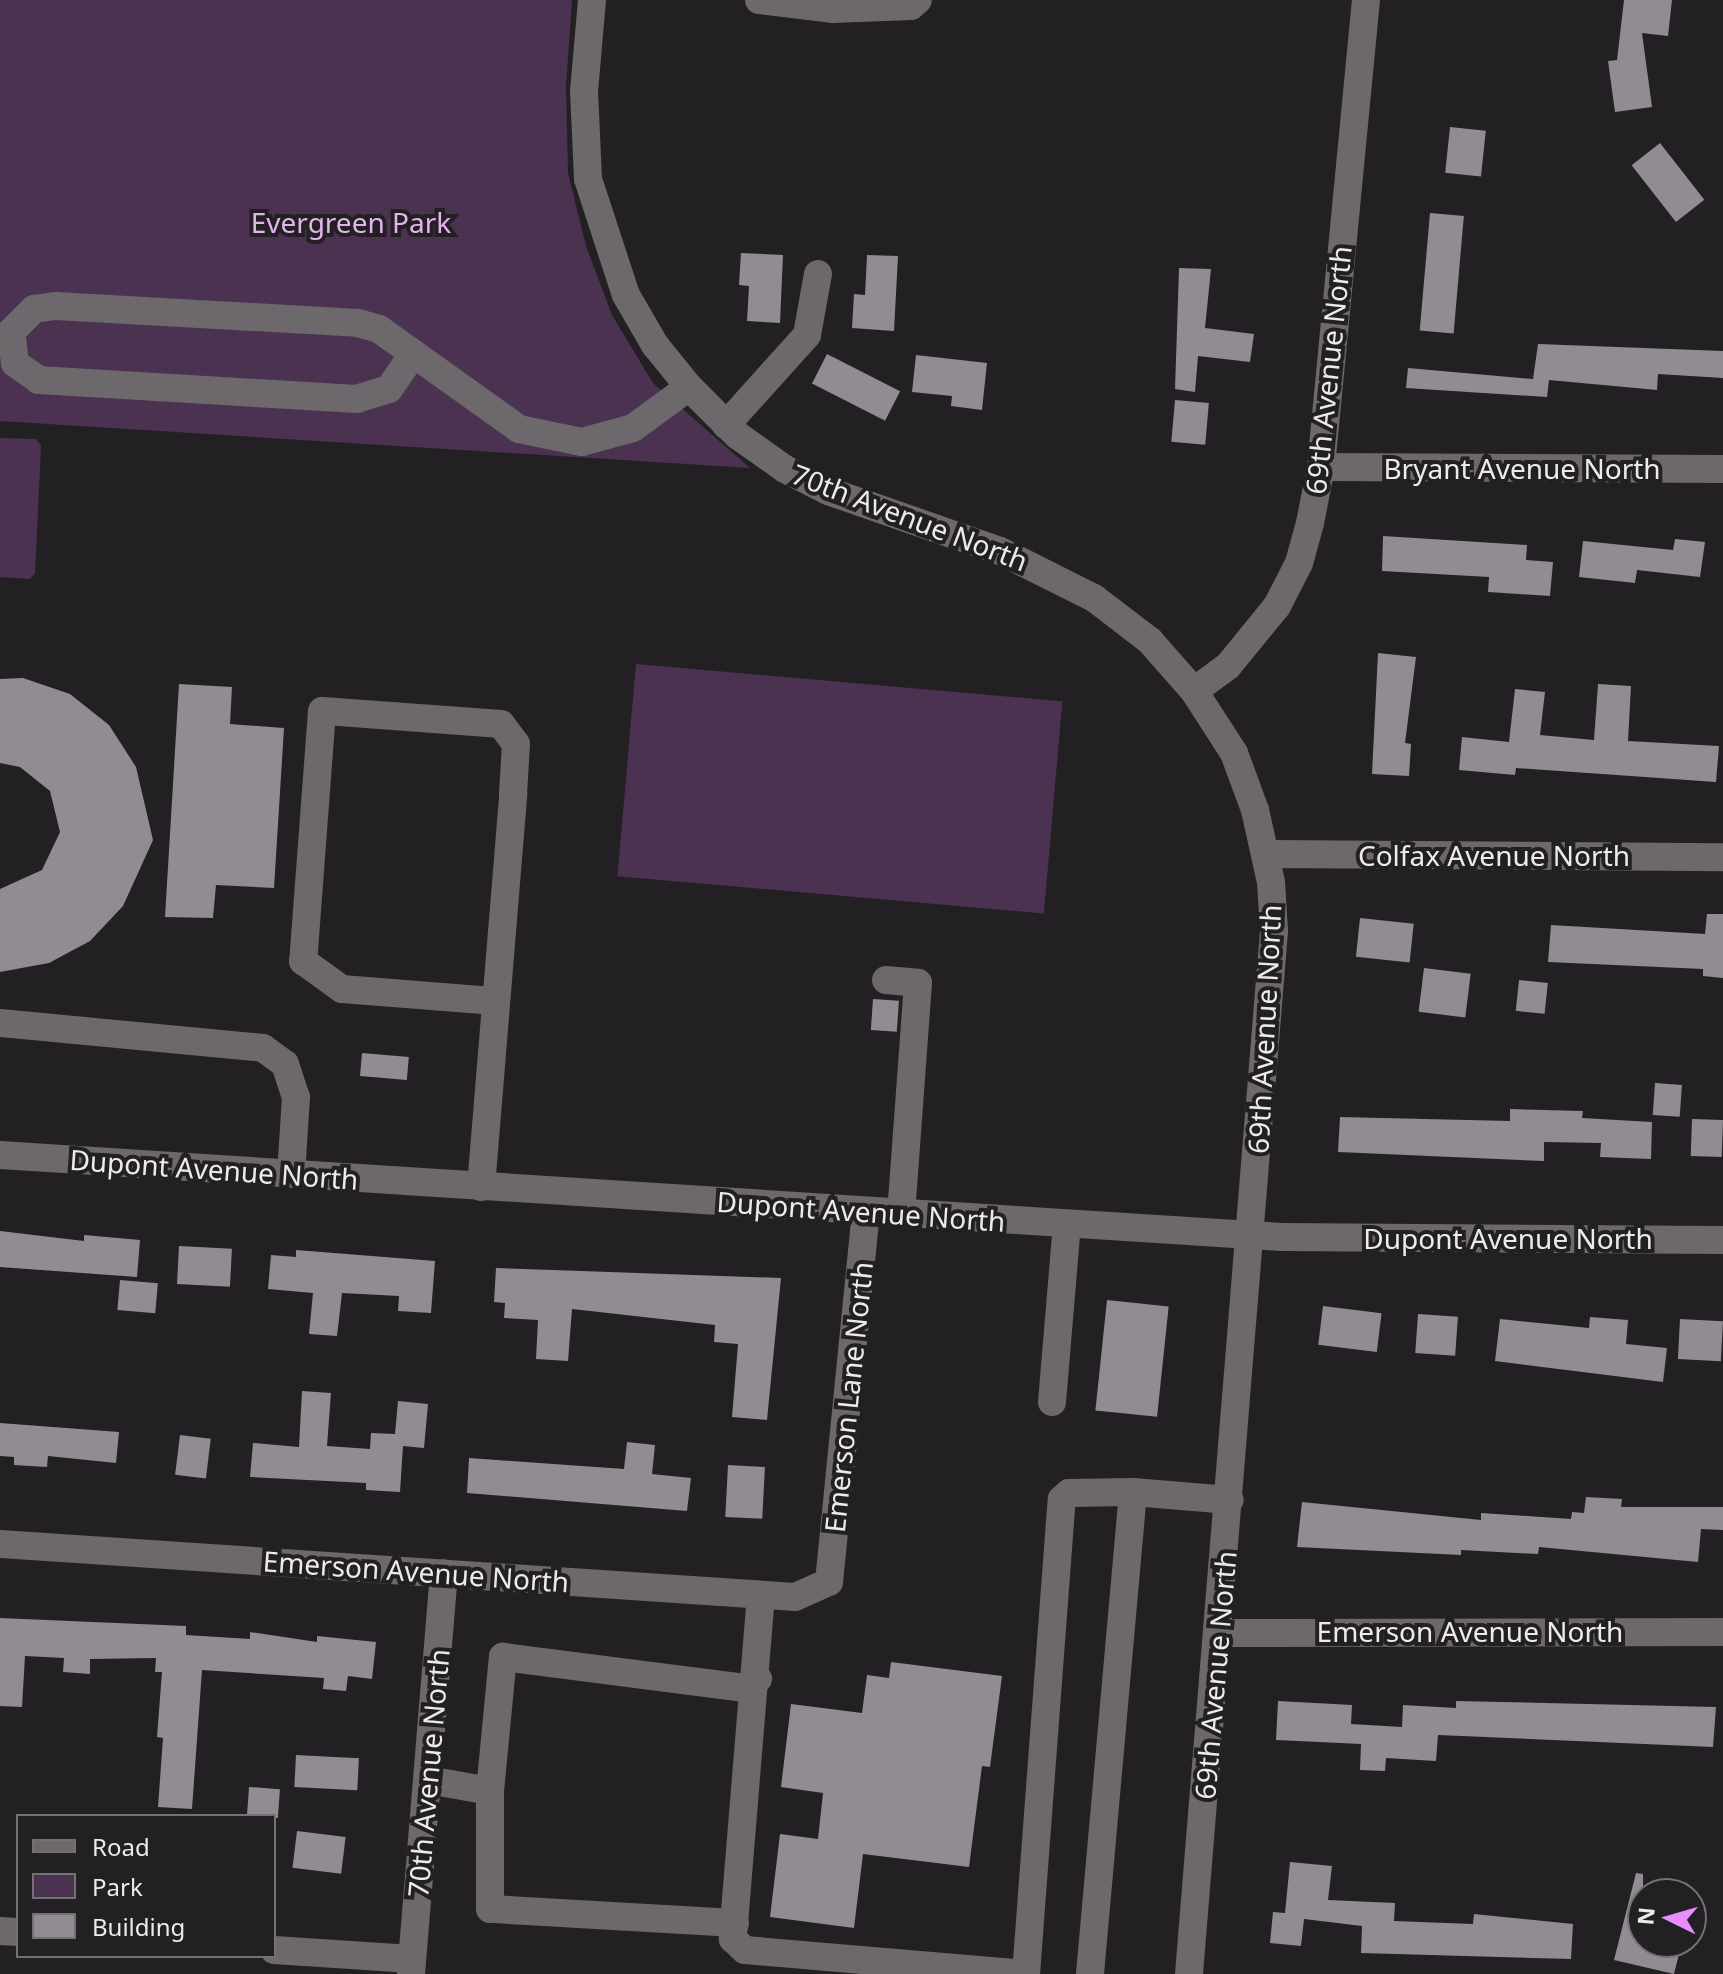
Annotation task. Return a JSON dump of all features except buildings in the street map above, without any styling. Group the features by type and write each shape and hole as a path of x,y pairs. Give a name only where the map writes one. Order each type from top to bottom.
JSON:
{"street":[{"name":"70th Avenue North","path":"592,0 584,91 588,179 626,295 655,345 689,387 726,425 785,469 828,491 1048,571 1094,598 1150,641 1194,691"},
{"path":"759,0 833,9 911,6 918,0"},
{"name":"69th Avenue North","path":"1189,1974 1274,931 1266,854 1234,753 1194,691 1228,666 1277,606 1299,563 1321,467 1366,0"},
{"path":"726,425 807,335 818,274"},
{"path":"413,354 389,389 357,399 39,380 15,363 11,347 20,319 56,306 358,323 379,329 519,429 547,438 582,442 633,428 689,387"},
{"name":"Bryant Avenue North","path":"1321,467 1723,469"},
{"path":"481,1187 496,1001 516,744 501,724 322,711 303,961 342,989 496,1001"},
{"name":"Colfax Avenue North","path":"1266,854 1723,857"},
{"path":"886,980 918,983 901,1214"},
{"path":"0,1023 263,1048 285,1064 296,1097 291,1174"},
{"name":"Dupont Avenue North","path":"0,1155 1250,1235 1723,1240"},
{"name":"Emerson Lane North","path":"829,1582 866,1212"},
{"path":"1052,1402 1067,1224"},
{"path":"1090,1974 1133,1492"},
{"path":"761,1595 758,1679 733,1939 745,1950 1024,1974 1062,1499 1069,1493 1133,1492 1230,1500"},
{"name":"Emerson Avenue North","path":"0,1544 795,1597 829,1582"},
{"name":"70th Avenue North","path":"411,1966 444,1573"},
{"name":"Emerson Avenue North","path":"1218,1633 1723,1632"},
{"path":"735,1923 490,1909 490,1791 503,1657 745,1688 758,1679"},
{"path":"428,1780 490,1791"},
{"path":"276,1950 411,1966"}],"green space":[{"name":"Evergreen Park","path":"0,0 572,0 566,86 568,173 586,246 612,315 653,383 750,468 0,421"},
{"path":"0,438 36,439 41,446 35,573 30,579 0,577"},
{"path":"636,664 1062,701 1044,913 617,876"}]}
